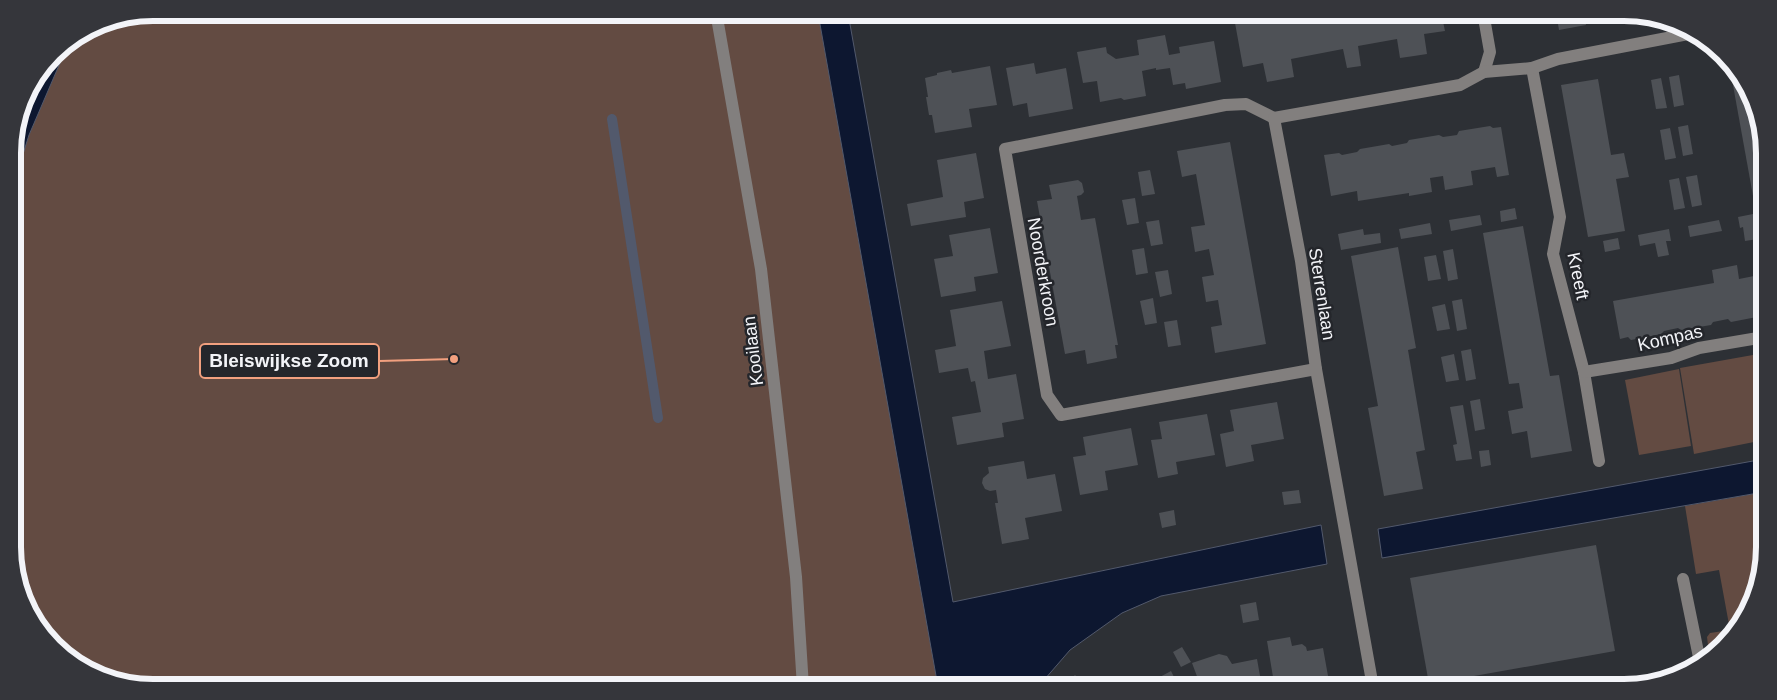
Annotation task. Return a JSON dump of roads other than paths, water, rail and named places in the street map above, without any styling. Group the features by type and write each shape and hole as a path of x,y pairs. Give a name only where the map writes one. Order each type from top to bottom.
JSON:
{"street":[{"name":"Kooilaan","path":"718,21 761,269 796,577 802,679"},
{"path":"1484,72 1490,52 1485,21"},
{"path":"1274,118 1460,85 1484,72 1532,68 1558,59 1682,35"},
{"name":"Kreeft","path":"1532,68 1560,217 1553,254 1584,372 1600,461"},
{"name":"Noorderkroon","path":"1274,118 1246,104 1225,105 1004,149 1047,395 1061,415 1316,369"},
{"name":"Sterrenlaan","path":"1274,118 1300,261 1316,369 1371,678"},
{"name":"Kompas","path":"1584,372 1671,358 1700,348 1756,338"},
{"path":"1683,579 1699,655"}],"water":[{"path":"819,21 849,21 953,602 1321,525 1327,564 1161,596 1122,613 1070,650 1045,678 936,678"},
{"path":"62,58 29,135 22,157 22,136 31,102 43,80"},
{"path":"1756,460 1756,493 1382,558 1378,529"}],"waterway":[{"path":"612,119 658,418"}],"place":[{"name":"Bleiswijkse Zoom","path":"454,359"}]}
